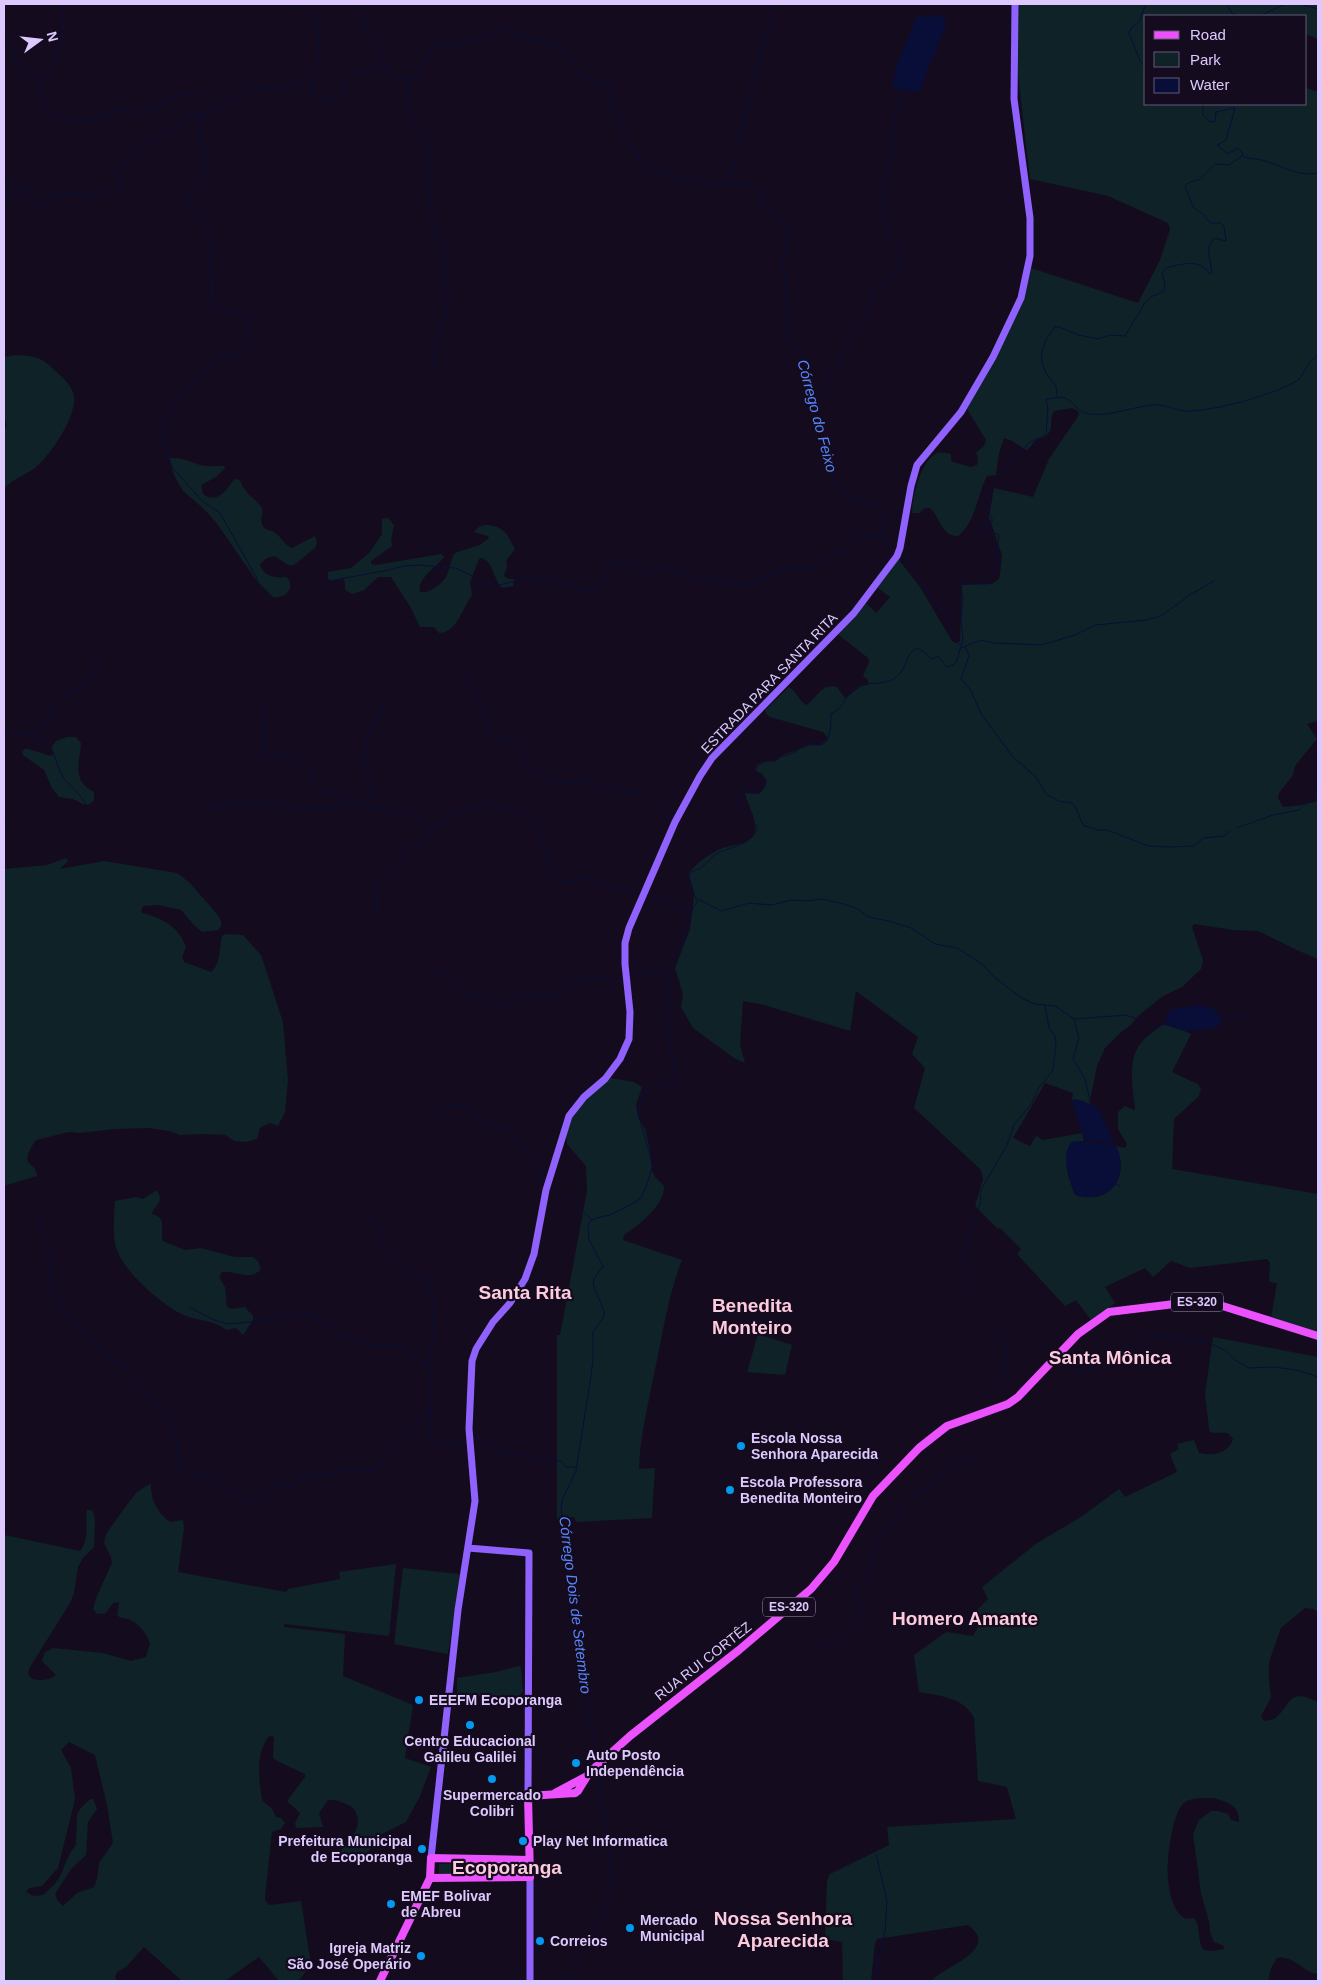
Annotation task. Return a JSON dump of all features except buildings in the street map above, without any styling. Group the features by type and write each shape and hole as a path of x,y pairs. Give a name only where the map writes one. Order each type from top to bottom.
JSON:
{"main road":[{"name":"ESTRADA PARA SANTA RITA","path":"431,1858 458,1610 475,1501 469,1429 472,1361 476,1349 493,1322 510,1303 525,1279 534,1254 546,1190 569,1116 620,1059 628,1039 630,1012 625,964 627,935 634,913 675,822 712,758 854,612 897,556 917,465 961,412 993,357 1021,298 1030,256 1030,218 1014,99 1015,4"},
{"name":"RUA RUI CORTÊZ","path":"528,1796 551,1794 574,1787 655,1714 739,1650 811,1590 834,1562 873,1496 919,1448 947,1426 1008,1404 1018,1397 1078,1334 1109,1312 1199,1301 1213,1303 1318,1336"},
{"path":"468,1548 529,1553 530,1651 527,1700 530,1981"},
{"path":"380,1981 430,1878 431,1858 529,1860"},
{"path":"430,1878 530,1876"}],"green space":[{"path":"1016,4 1318,4 1318,39 1307,34 1307,15 1144,15 1144,105 1307,105 1307,88 1318,92 1318,721 1307,724 1317,739 1295,766 1293,775 1279,793 1278,798 1283,807 1318,801 1318,959 1258,931 1233,930 1194,924 1192,927 1203,960 1201,969 1182,987 1163,996 1138,1016 1131,1025 1105,1048 1097,1066 1089,1105 1083,1101 1072,1100 1073,1093 1045,1083 1013,1138 1030,1146 1036,1136 1043,1140 1082,1133 1084,1141 1072,1142 1068,1175 1075,1195 1087,1197 1107,1193 1114,1186 1120,1168 1120,1157 1116,1146 1125,1148 1127,1144 1118,1129 1118,1112 1125,1106 1134,1110 1135,1108 1132,1067 1138,1048 1143,1040 1163,1025 1175,1027 1191,1034 1172,1072 1198,1084 1201,1089 1199,1096 1174,1119 1172,1169 1318,1194 1318,1332 1271,1318 1277,1283 1270,1282 1269,1280 1270,1263 1267,1259 1190,1268 1171,1261 1153,1277 1145,1268 1105,1287 1115,1303 1091,1320 1076,1300 1065,1306 1017,1254 1021,1249 975,1206 983,1179 981,1170 914,1108 925,1068 912,1054 918,1037 856,991 850,1031 764,1005 743,1001 740,1045 745,1063 734,1058 693,1028 681,1007 683,994 675,968 690,929 694,895 689,873 709,855 723,848 751,839 755,830 755,821 745,793 759,794 764,789 767,781 762,774 755,770 757,765 763,762 776,761 783,755 810,745 820,745 828,739 823,732 770,717 766,714 765,710 789,687 807,705 827,687 837,687 845,698 861,686 868,685 868,680 863,676 869,662 868,658 835,632 863,600 876,613 890,597 874,585 896,556 920,587 952,641 955,643 960,641 962,585 992,584 999,579 1000,575 1002,555 989,517 994,488 1033,497 1049,459 1079,415 1078,411 1072,408 1054,411 1049,433 1035,441 1026,450 1004,438 999,453 996,475 987,476 969,523 958,536 945,530 930,508 925,508 919,513 912,513 916,489 922,472 930,458 935,454 941,452 951,454 951,461 953,462 971,467 977,465 978,458 976,453 984,446 986,440 967,409 1018,307 1031,268 1138,303 1160,260 1170,229 1168,223 1108,196 1030,179 1018,75"},
{"path":"16,355 37,358 51,367 71,388 74,404 67,424 48,454 35,468 7,485 4,489 4,431 7,425 4,417 4,357"},
{"path":"169,459 209,466 224,466 225,468 216,477 201,485 203,494 212,498 217,497 225,492 234,479 240,480 246,491 262,508 261,522 264,528 272,531 292,548 315,536 317,543 315,548 294,565 288,565 275,556 267,558 260,564 263,571 270,575 286,577 289,581 290,589 285,595 273,597 256,580 218,525 204,509 183,491 174,475"},
{"path":"388,518 394,525 391,540 392,546 371,561 371,564 376,565 441,554 444,557 424,577 420,592 438,586 444,580 454,554 480,545 489,538 474,532 484,525 496,527 504,531 515,549 506,561 507,567 504,576 508,579 514,579 513,586 502,588 486,560 479,559 470,582 472,595 454,625 445,632 439,633 434,627 420,627 411,608 391,577 378,577 364,590 353,594 345,590 343,579 332,581 328,579 328,572 351,568 369,553 382,534 382,519"},
{"path":"67,737 76,737 81,743 78,771 82,782 94,792 94,800 86,805 72,799 59,797 52,788 44,770 23,755 22,751 28,749 51,756 54,753 51,748 56,741"},
{"path":"66,858 68,861 60,869 104,861 177,873 190,883 217,914 221,921 221,926 218,930 202,932 181,910 159,905 144,906 141,910 142,913 162,920 179,934 186,947 182,957 184,962 211,972 217,965 222,936 226,934 243,935 261,955 283,1022 288,1080 285,1112 278,1126 270,1123 260,1128 257,1139 246,1142 235,1141 225,1135 180,1135 170,1131 148,1128 80,1133 69,1132 36,1140 30,1149 28,1160 36,1171 37,1176 4,1186 4,869 47,865"},
{"path":"605,1077 634,1082 642,1087 636,1105 638,1117 645,1129 652,1171 664,1186 663,1193 656,1207 644,1220 624,1235 623,1240 682,1260 672,1289 665,1319 641,1446 639,1469 655,1468 652,1518 576,1522 574,1517 557,1520 557,1335 560,1335 587,1191 586,1166 567,1144 566,1135 571,1117"},
{"path":"157,1190 160,1201 152,1214 161,1219 163,1241 185,1250 201,1248 235,1257 253,1257 258,1261 261,1269 257,1273 247,1275 222,1272 219,1277 225,1287 227,1307 231,1309 245,1307 253,1316 253,1320 243,1335 236,1328 226,1330 212,1322 186,1316 176,1311 155,1296 125,1265 114,1239 115,1201 136,1197 143,1199"},
{"path":"758,1334 792,1345 785,1375 747,1372"},
{"path":"1213,1337 1318,1357 1318,1612 1305,1608 1281,1628 1269,1662 1271,1698 1261,1716 1264,1721 1274,1719 1295,1697 1301,1696 1318,1702 1318,1974 1282,1957 1277,1958 1271,1968 1268,1981 931,1981 967,1957 974,1950 978,1942 976,1934 968,1925 877,1939 871,1981 843,1981 842,1942 825,1939 827,1880 830,1874 889,1845 887,1827 1016,1819 1007,1787 978,1781 974,1718 970,1711 958,1702 943,1696 919,1692 914,1655 946,1632 973,1636 981,1621 974,1616 975,1612 988,1599 982,1587 1037,1543 1081,1517 1119,1489 1125,1497 1177,1472 1170,1454 1179,1449 1177,1444 1194,1440 1199,1453 1204,1454 1219,1453 1228,1448 1233,1439 1231,1436 1226,1433 1210,1432 1205,1394","holes":["1214,1798 1232,1805 1239,1816 1239,1822 1231,1820 1228,1814 1211,1811 1199,1820 1193,1834 1201,1893 1210,1932 1214,1942 1224,1946 1224,1949 1211,1951 1204,1950 1194,1918 1186,1919 1178,1912 1172,1902 1169,1889 1168,1861 1173,1827 1180,1808 1190,1800"]},
{"path":"151,1483 153,1500 161,1514 170,1522 183,1520 184,1528 178,1572 286,1592 288,1589 340,1579 339,1572 396,1564 389,1636 284,1624 284,1627 345,1634 343,1676 413,1705 405,1758 431,1767 420,1796 406,1822 382,1834 361,1861 343,1862 340,1852 356,1830 358,1819 356,1813 351,1806 328,1800 319,1813 323,1827 296,1828 295,1823 300,1813 287,1801 305,1777 305,1774 273,1758 274,1737 269,1736 262,1751 259,1767 262,1800 272,1809 276,1817 281,1818 285,1823 281,1829 272,1832 265,1898 266,1902 270,1905 301,1901 311,1964 299,1981 279,1981 259,1957 225,1981 182,1981 144,1947 126,1967 117,1972 115,1977 117,1981 4,1981 4,1535 80,1551 86,1536 87,1510 91,1510 94,1514 94,1547 83,1558 78,1567 74,1593 70,1603 30,1667 28,1674 31,1678 44,1680 56,1675 42,1661 45,1652 53,1648 103,1653 131,1661 146,1657 150,1643 136,1623 117,1615 119,1602 113,1603 106,1613 97,1614 93,1609 112,1563 104,1543 106,1534 137,1492","holes":["69,1742 95,1755 107,1805 113,1843 99,1863 94,1887 77,1893 63,1906 55,1894 71,1869 86,1855 88,1822 97,1809 93,1799 90,1799 77,1815 76,1845 69,1855 58,1880 43,1895 33,1896 26,1892 29,1888 42,1886 58,1868 75,1799 71,1768 61,1750"]},
{"path":"403,1568 460,1574 448,1654 394,1644"},
{"path":"518,1666 521,1667 523,1691 520,1696 457,1696 457,1678 496,1672"},
{"path":"523,1863 524,1874 439,1875 439,1864"}],"water":[{"path":"917,17 943,17 946,25 919,92 892,88 898,62 915,20"},
{"path":"1197,1005 1213,1009 1221,1016 1222,1020 1219,1026 1211,1029 1184,1031 1165,1025 1170,1010"},
{"path":"1074,1099 1099,1109 1114,1143 1084,1139 1072,1102"},
{"path":"1084,1141 1116,1146 1120,1157 1121,1168 1119,1178 1107,1192 1098,1196 1075,1195 1068,1175 1066,1154 1068,1147 1072,1142"}],"waterway":[{"path":"38,83 46,76 57,57 64,25 63,4"},
{"path":"299,4 317,23 320,51 317,68"},
{"path":"354,4 364,19 363,31 379,47"},
{"path":"738,143 774,4"},
{"path":"931,17 935,4"},
{"name":"Córrego Dois de Setembro","path":"1144,65 1140,61 1129,33 1131,28 1139,22 1146,4"},
{"path":"1226,4 1233,14 1236,15"},
{"path":"1262,15 1285,4"},
{"path":"1299,4 1318,9"},
{"name":"Córrego do Feixo","path":"4,179 24,188 34,204 42,203 52,196 61,193 97,195 104,191 117,193 121,188 115,173 120,164 190,116 215,112 231,98 252,88 277,88 285,84 296,84 321,98 333,101 344,93 348,79 356,73 361,74 373,67 397,78 409,79 420,73 420,67 434,46 457,45 473,37 485,36 494,29 510,32 568,51 574,56 576,70 580,74 612,88 610,97 612,112 621,120 626,142 637,151 640,162 660,173 689,181 748,184 759,191 763,206 781,217 789,228 783,262 789,311 787,335 801,354 815,412 822,423 834,481 842,492 855,500 884,509 887,517 881,521 879,526 894,552"},
{"path":"4,36 10,43 17,62 37,83 50,110 55,116 91,119 124,108 135,114 144,110 154,109 173,97 199,94"},
{"path":"381,54 387,73"},
{"path":"313,92 314,75"},
{"path":"409,80 405,97 406,107 423,134 428,146 430,205 434,227 445,254 443,275 449,302 435,351 433,366"},
{"path":"861,321 868,310 874,293 898,267 902,258 890,234 883,212 882,200 892,153 895,118 906,89"},
{"path":"203,100 219,107"},
{"name":"Córrego Dois de Setembro","path":"1203,105 1203,115 1209,121 1214,122 1216,112 1235,108 1226,140 1217,145 1228,154 1238,148 1242,155"},
{"path":"201,114 199,122 200,136 208,164 206,170 191,189 187,199 187,206 201,219 211,237 212,244 208,258 212,280 212,300 214,304 221,308 247,316 250,319 250,334 243,351 222,357 187,389 174,406 163,426 162,432 172,467 202,501 220,513 256,577 261,590"},
{"path":"728,182 738,153"},
{"name":"Córrego Dois de Setembro","path":"1057,396 1056,386 1042,364 1045,342 1055,327 1098,339 1110,335 1125,336 1146,301 1164,291 1165,284 1162,274 1166,268 1184,264 1196,264 1206,269 1209,274 1212,273 1208,248 1214,238 1226,241 1224,227 1221,223 1210,223 1203,214 1193,207 1185,186 1200,179 1215,164 1229,165 1242,156"},
{"path":"1243,156 1269,162 1296,172 1318,173"},
{"path":"4,199 24,190"},
{"path":"815,407 856,328"},
{"name":"Córrego Dois de Setembro","path":"597,1762 580,1668 561,1506 576,1471 593,1360 593,1332 604,1317 604,1311 593,1284 594,1279 603,1266 589,1240 588,1226 589,1222 596,1218 610,1215 641,1198 653,1165 638,1114 641,1099 650,1087 675,1080 676,1075 667,1026 668,983 666,972 682,945 689,916 697,902 688,875 701,868 716,854 741,844 752,837 757,826 745,815 740,806 740,801 744,791 758,792 763,789 764,782 757,776 755,770 759,765 795,752 805,744 818,745 826,742 831,723 831,714 840,708 847,697 861,684 885,682 895,678 900,674 909,655 915,649 920,649 932,659 938,656 947,667 953,665 957,660 963,639 961,619 963,597 959,583 986,584 999,563 996,554 998,534 989,534 980,528 982,524 990,525 992,522 987,503 994,481 1030,442 1046,435 1048,408 1046,400 1062,397 1083,412 1097,415 1154,405 1187,411 1213,408 1260,396 1287,386 1299,379 1318,354"},
{"path":"323,582 403,566 418,565 455,568 495,586 523,579 569,582 578,590 584,592 597,589 609,567 621,561 647,571 653,571 662,565 674,571 712,581 749,583 756,582 781,569 811,568 845,550 852,543 854,536 870,534 886,539"},
{"name":"Córrego do Feixo","path":"901,558 913,568 927,592 946,615 953,637 960,645"},
{"path":"961,648 981,640 993,643 1041,645 1075,635 1095,625 1146,620 1161,616 1191,594 1214,581"},
{"path":"965,647 969,655 961,679 970,689 982,715 1012,756 1036,777 1046,794 1059,801 1072,803 1083,825 1097,830 1113,832 1148,846 1170,847 1193,846 1204,838 1224,836 1230,831"},
{"path":"38,735 55,705 84,685 102,655"},
{"path":"464,674 485,709 488,730 493,736 511,740 532,767 552,779 567,783 589,781 617,790 639,793 667,817"},
{"path":"378,809 367,771 365,752 370,733 381,712 385,698"},
{"path":"266,707 263,754 294,757 302,760 316,785 346,798 350,802"},
{"path":"4,735 31,735 38,737 48,744 62,775 86,805"},
{"path":"1237,828 1273,815 1299,810 1309,801 1318,797"},
{"path":"208,807 230,803 259,802 274,805 326,808 355,802 375,809 405,812 431,827 437,827 449,820 453,814 488,805 506,806 522,813 535,826 540,834 549,864 558,880 570,882 587,877 638,894"},
{"path":"4,819 11,822"},
{"path":"377,919 377,890 382,876 395,867 407,848 426,839 434,827"},
{"path":"649,896 690,911"},
{"path":"698,899 721,911 749,903 771,905 792,900 822,899 858,909 868,917 911,928 935,944 957,948 982,964 992,975 1021,998 1035,1004 1055,1006 1074,1019 1079,1038 1073,1059 1085,1079 1091,1104"},
{"path":"629,977 651,970 666,972"},
{"path":"432,972 446,977 460,993 482,998 494,1005 501,1005 518,997 540,995 553,997 563,991 569,983 604,977 619,981 622,979"},
{"path":"978,1210 982,1188 1007,1145 1014,1125 1032,1103 1038,1089 1053,1070 1056,1043 1055,1036 1049,1028 1045,1006"},
{"path":"1075,1019 1126,1015 1145,1022"},
{"path":"1222,1020 1256,1015"},
{"path":"1150,1026 1155,1027 1165,1024"},
{"path":"433,1113 450,1105 465,1106 471,1108 484,1123 512,1132 525,1148 528,1158 538,1169 544,1182"},
{"path":"1116,1184 1120,1186"},
{"path":"551,1189 578,1206 592,1220"},
{"path":"38,1213 44,1231"},
{"path":"369,1216 379,1229 382,1240 404,1262 411,1274 426,1278 432,1298 434,1329 428,1358 432,1383 431,1434 433,1440 441,1444 466,1440"},
{"path":"965,1263 966,1248 976,1218"},
{"path":"46,1240 53,1291 61,1310 89,1335 107,1357 126,1368 161,1408 176,1433 178,1465 184,1470"},
{"path":"965,1270 966,1279 980,1296"},
{"path":"189,1307 214,1320 228,1324 272,1320 302,1311 311,1314 336,1331 359,1342 371,1346 394,1345 406,1350 428,1365"},
{"path":"993,1321 1001,1335 1007,1356 1002,1379 1004,1389"},
{"path":"1151,1335 1206,1342 1225,1350 1235,1360 1249,1368 1273,1367 1297,1370 1318,1377"},
{"path":"1067,1383 1144,1336"},
{"path":"193,1472 226,1486 256,1505 261,1504 277,1483 292,1487 295,1481 316,1472 324,1475 350,1469 368,1471 374,1469 392,1454 412,1431 424,1413 431,1413"},
{"path":"474,1439 484,1439 504,1453 522,1456"},
{"path":"812,1653 840,1635 857,1617 861,1609 856,1602 859,1587 878,1544 907,1501 937,1481 951,1465 956,1462 969,1461 983,1447"},
{"path":"534,1458 561,1461 566,1467 576,1467"},
{"name":"Córrego Dois de Setembro","path":"564,1981 604,1910 609,1892 611,1874 598,1769"},
{"name":"Córrego Dois de Setembro","path":"600,1789 603,1784"},
{"path":"876,1854 887,1901 885,1931 878,1960 878,1981"}],"place":[{"name":"Escola Nossa Senhora Aparecida","path":"741,1446"},
{"name":"Escola Professora Benedita Monteiro","path":"730,1490"},
{"name":"EEEFM Ecoporanga","path":"419,1700"},
{"name":"Centro Educacional Galileu Galilei","path":"470,1725"},
{"name":"Auto Posto Independência","path":"576,1763"},
{"name":"Supermercado Colibri","path":"492,1779"},
{"name":"Play Net Informatica","path":"523,1841"},
{"name":"Prefeitura Municipal de Ecoporanga","path":"422,1849"},
{"name":"EMEF Bolivar de Abreu","path":"391,1904"},
{"name":"Mercado Municipal","path":"630,1928"},
{"name":"Correios","path":"540,1941"},
{"name":"Igreja Matriz São José Operário","path":"421,1956"}],"district":[{"name":"Santa Rita","path":"525,1292"},
{"name":"Benedita Monteiro","path":"752,1316"},
{"name":"Santa Mônica","path":"1110,1357"},
{"name":"Homero Amante","path":"965,1618"},
{"name":"Ecoporanga","path":"507,1867"},
{"name":"Nossa Senhora Aparecida","path":"783,1929"}]}
